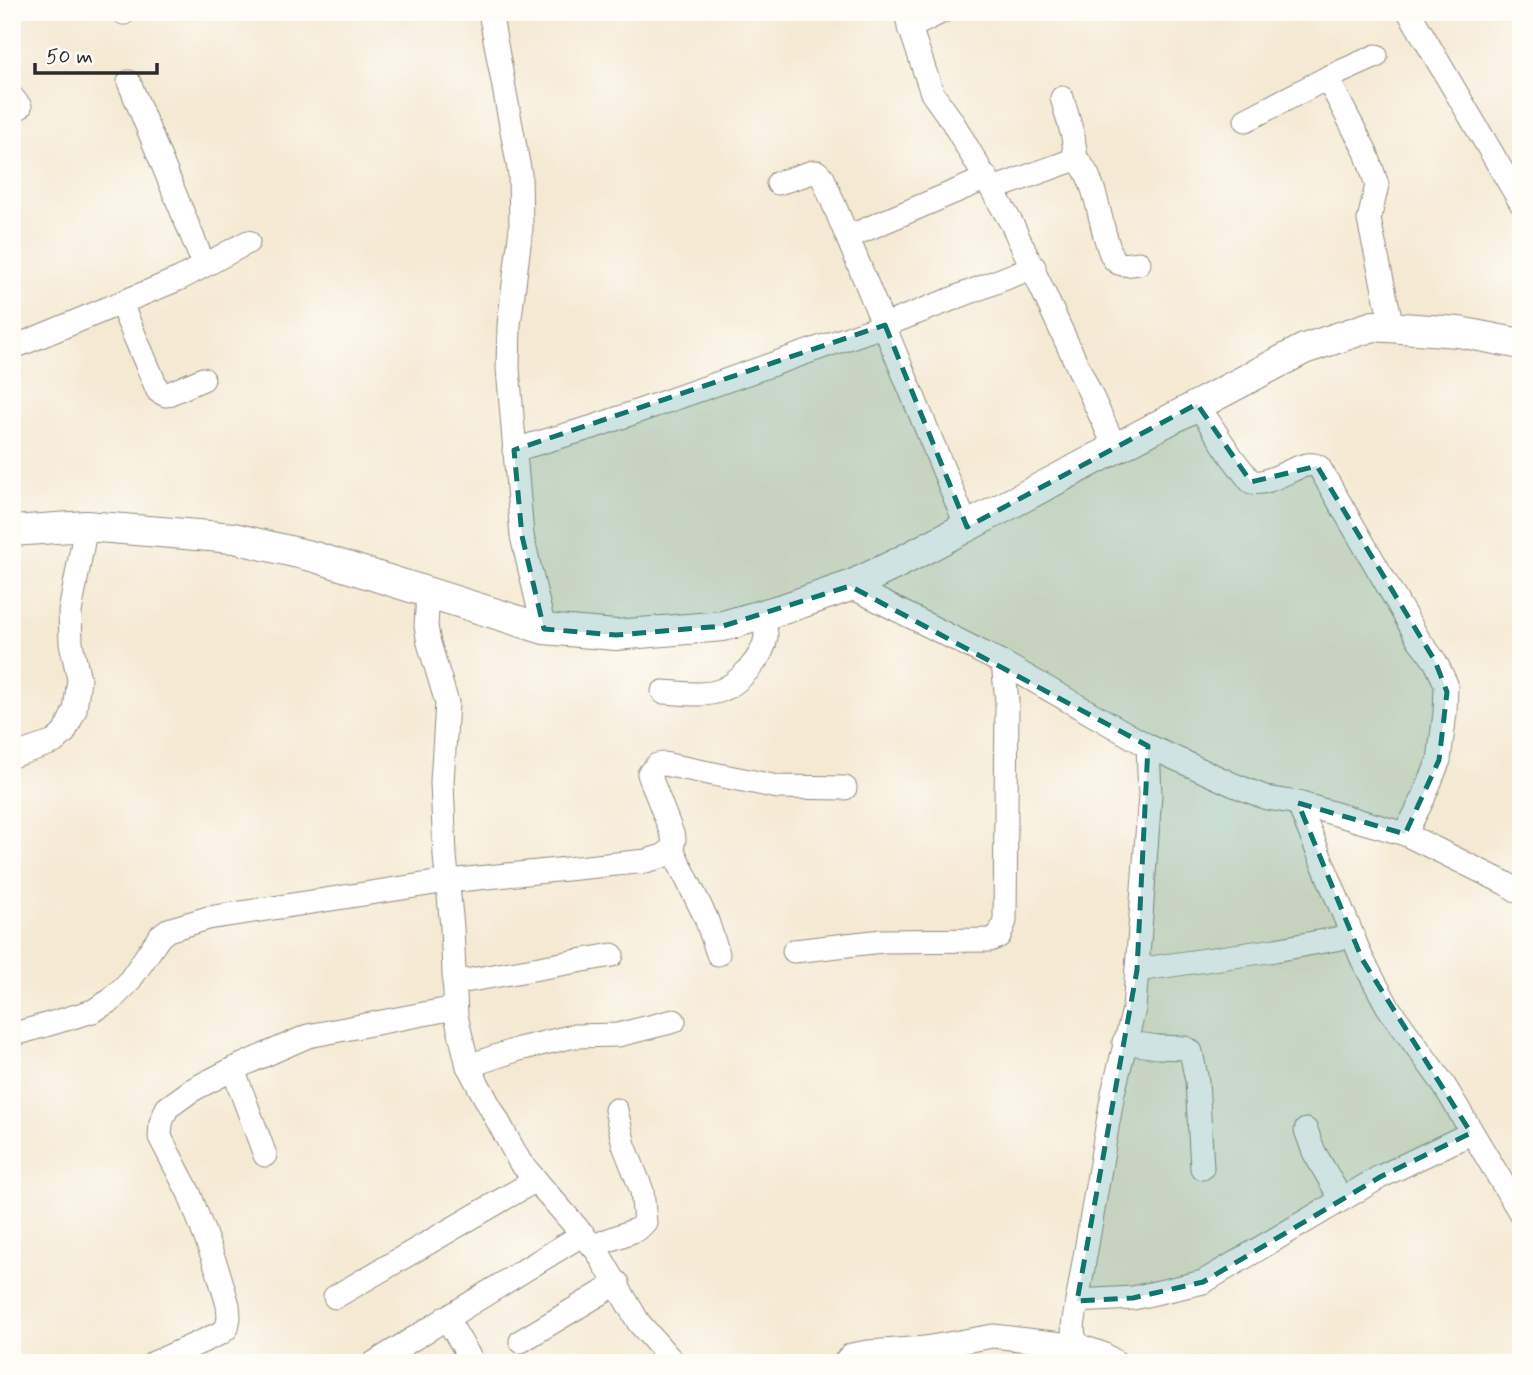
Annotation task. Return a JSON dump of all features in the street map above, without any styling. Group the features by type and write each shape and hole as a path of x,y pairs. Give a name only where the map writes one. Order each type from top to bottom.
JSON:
{"main road":[{"path":"19,531 86,526 234,538 315,557 544,629 628,634 723,626 850,586 1304,349 1373,326 1459,332 1521,344"}],"street":[{"path":"490,12 514,138 522,203 508,368 522,536 544,629"},
{"path":"942,12 907,20 932,93 990,184 1034,267 1115,447"},
{"path":"1409,12 1521,203"},
{"path":"1246,120 1327,78 1376,57"},
{"path":"1327,78 1366,152 1377,185 1369,220 1392,327"},
{"path":"129,82 179,198 204,265"},
{"path":"1062,98 1073,136 1076,159 1083,165 1089,177 1100,223 1112,256 1125,265 1139,263"},
{"path":"848,237 990,184 1076,159"},
{"path":"778,183 813,172 820,174 967,527"},
{"path":"12,348 121,304 248,242"},
{"path":"514,450 593,427 885,326 1034,267"},
{"path":"121,304 158,391 166,395 203,379"},
{"path":"1198,404 1251,482 1265,483 1306,464 1319,467 1419,640 1443,675 1447,692 1439,760 1405,834"},
{"path":"12,756 54,742 64,733 75,710 79,679 71,643 70,612 86,526"},
{"path":"850,586 1003,663 1148,746 1267,798 1298,803 1405,834 1521,893"},
{"path":"428,594 426,626 447,703 442,782 455,1008 468,1066 520,1162 588,1240 618,1283 639,1323 674,1363"},
{"path":"663,692 697,694 721,690 738,679 761,650 766,637 763,615"},
{"path":"794,951 882,940 990,940 999,936 1004,927 1005,888 1007,701 1003,663"},
{"path":"1080,1346 1074,1338 1073,1326 1077,1301 1124,1042 1134,1009 1150,794 1148,746"},
{"path":"718,954 706,918 672,849 674,839 649,774 652,768 664,764 778,787 845,788"},
{"path":"1298,803 1352,936 1388,1007 1442,1082 1521,1214"},
{"path":"12,1035 85,1014 111,1000 128,983 153,946 168,930 208,918 448,881 646,861 663,856 672,849"},
{"path":"1137,970 1352,936"},
{"path":"454,983 612,956"},
{"path":"154,1363 226,1328 229,1317 218,1271 189,1193 160,1137 161,1123 167,1108 192,1090 308,1035 455,1008"},
{"path":"468,1066 519,1049 574,1036 618,1035 674,1021"},
{"path":"1124,1042 1185,1048 1191,1052 1197,1081 1202,1168"},
{"path":"233,1069 265,1154"},
{"path":"374,1363 446,1317 588,1240 638,1229 645,1222 642,1191 624,1145 616,1110"},
{"path":"1307,1130 1314,1152 1342,1199"},
{"path":"1077,1301 1133,1298 1203,1282 1380,1177 1471,1133"},
{"path":"335,1297 536,1180"},
{"path":"521,1340 618,1283"},
{"path":"446,1317 473,1363"},
{"path":"844,1363 851,1355 925,1348 993,1336 1080,1346 1103,1354 1117,1363"}],"highlighted area":[{"path":"885,325 967,527 1197,404 1251,482 1317,466 1435,661 1447,692 1439,760 1405,834 1298,803 1362,959 1471,1133 1380,1177 1203,1282 1133,1298 1077,1301 1137,970 1148,746 850,586 723,626 616,635 544,629 522,536 514,450"}]}
